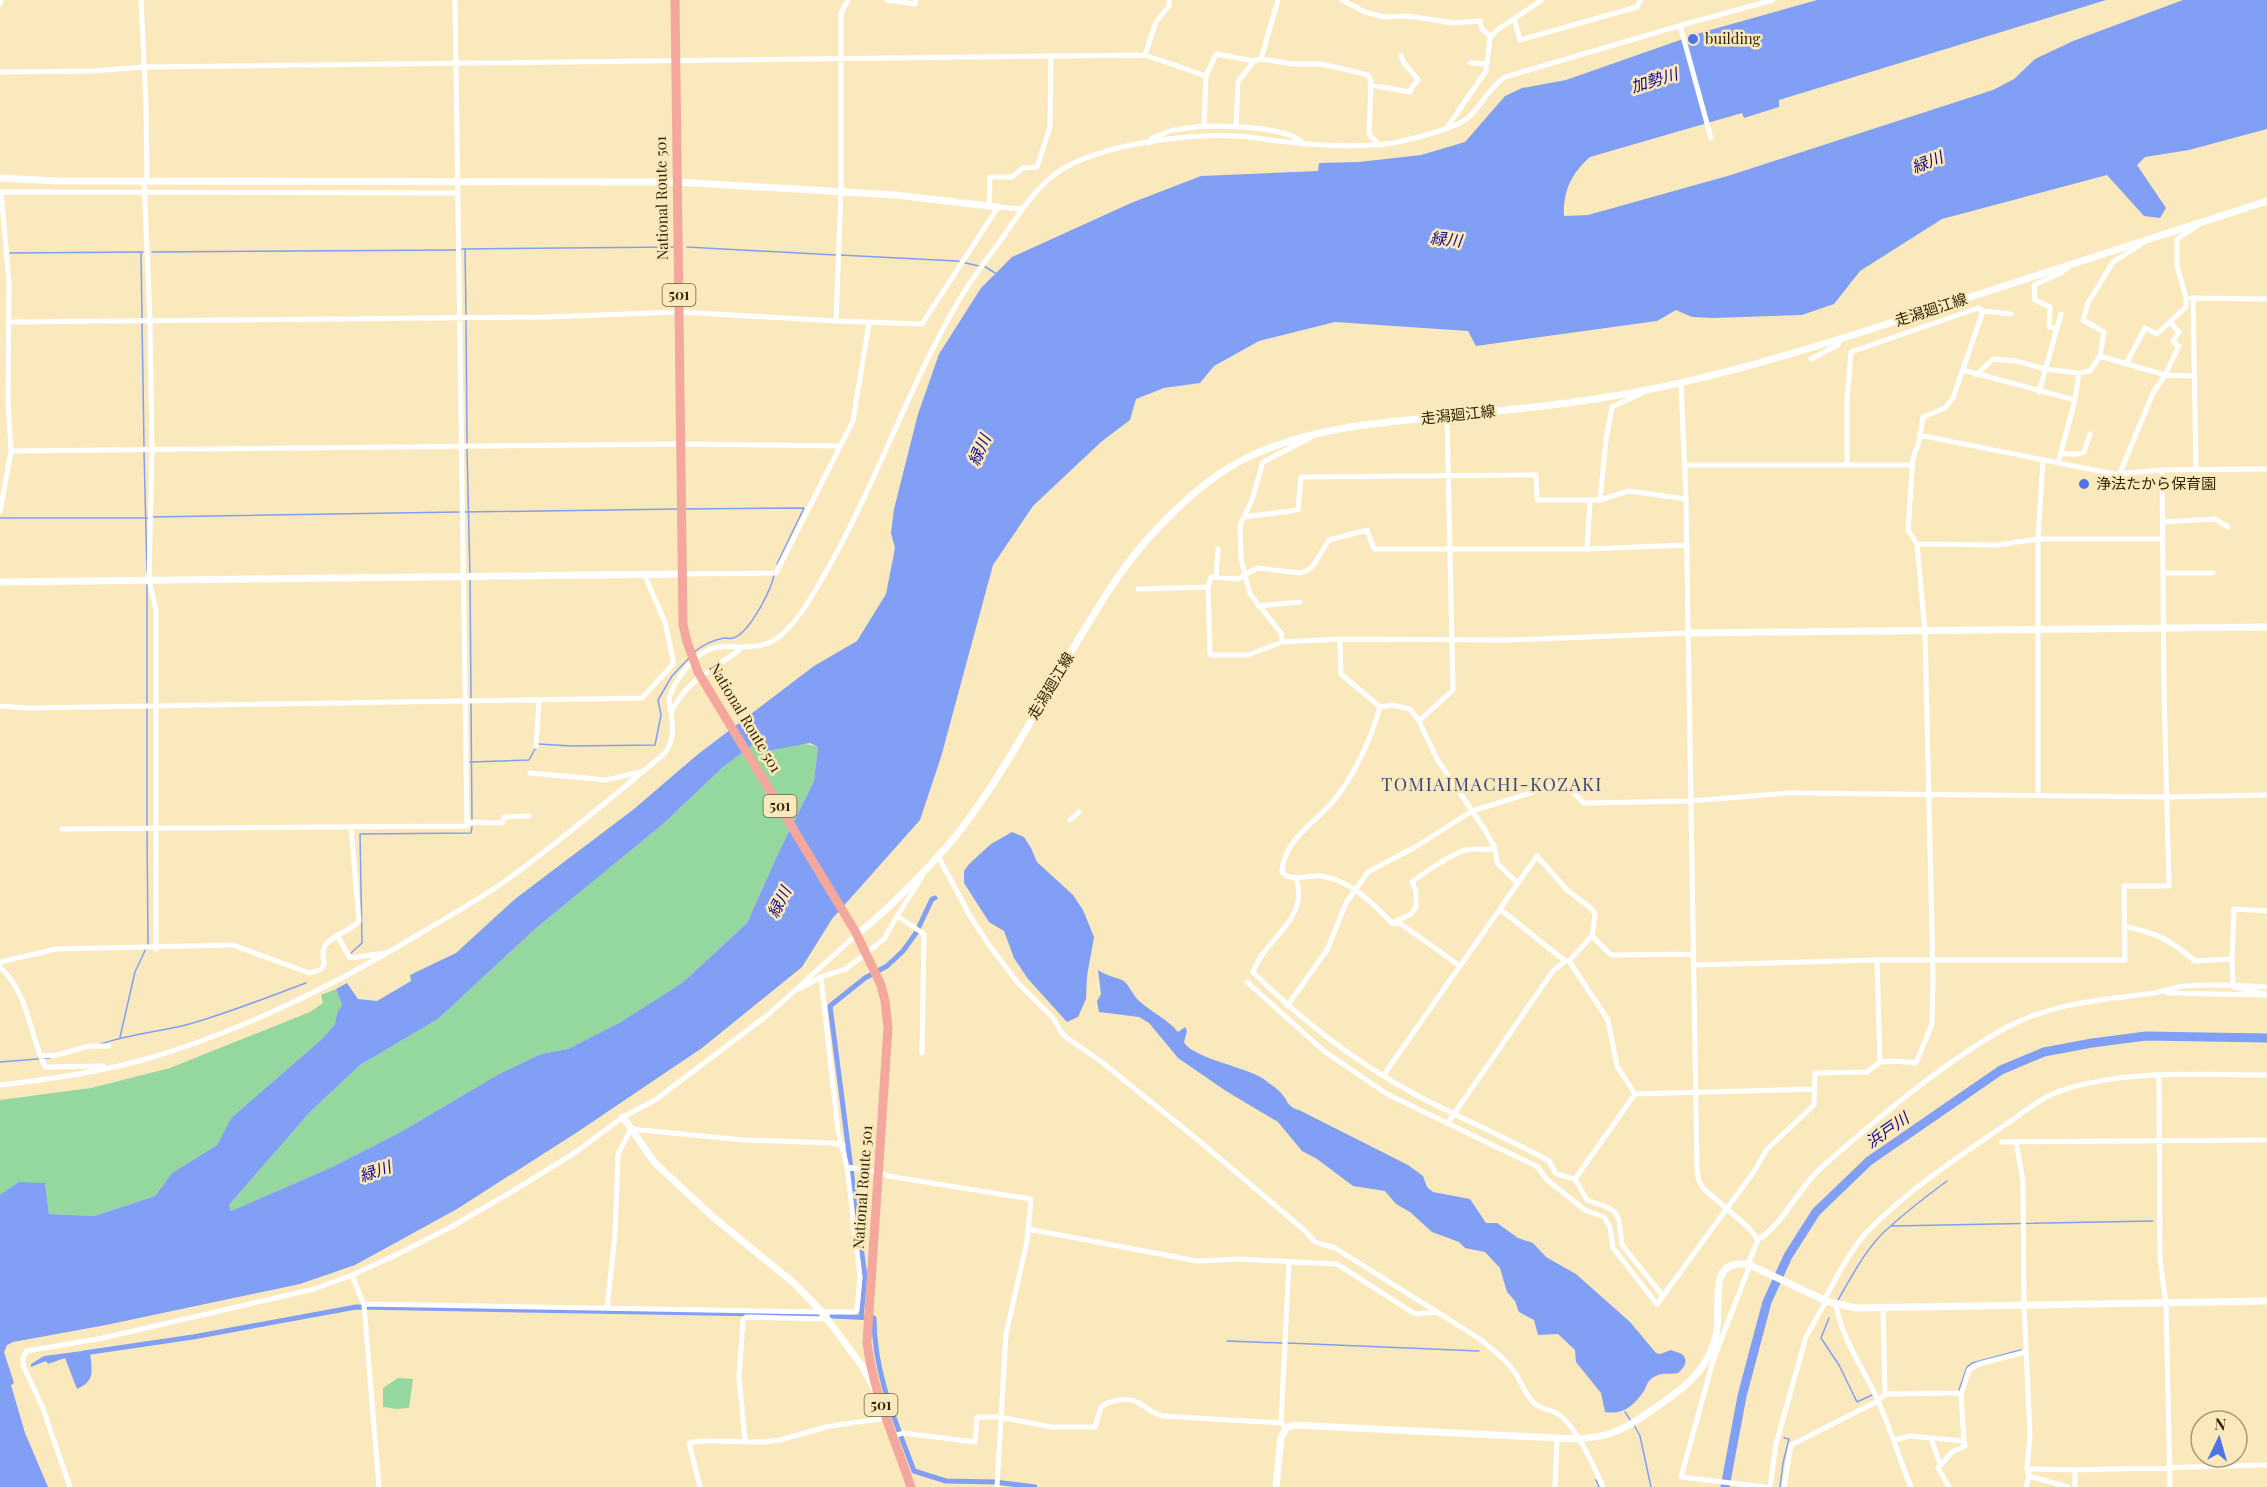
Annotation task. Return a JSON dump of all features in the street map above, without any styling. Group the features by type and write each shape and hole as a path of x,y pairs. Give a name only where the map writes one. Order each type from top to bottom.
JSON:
{"highway":[{"name":"National Route 501","path":"675,0 682,590 685,634 701,676 856,933 883,993 888,1028 867,1342 870,1367 879,1398 886,1418 898,1435 911,1487"}],"street":[{"path":"141,0 146,105 147,175 144,181 150,320 152,450 149,580 156,610 156,949"},
{"path":"62,829 467,826 466,576 461,447 455,0"},
{"path":"836,321 841,192 841,13 848,0"},
{"path":"887,0 915,4 916,0"},
{"path":"1145,56 1156,22 1169,6 1169,0"},
{"path":"1261,59 1278,0"},
{"path":"1342,0 1365,12 1384,17 1408,16 1454,23 1480,21 1482,29 1491,37"},
{"path":"1447,127 1486,71 1485,64 1491,37 1497,30 1542,0"},
{"path":"1514,19 1520,40 1636,7 1641,0"},
{"path":"0,1085 62,1077 117,1066 224,1033 275,1011 390,952 501,883 643,772 670,747 672,711 669,699 684,670 705,652 716,647 759,646 776,639 789,627 810,599 855,518 948,320 978,270 1022,209 1049,178 1069,164 1101,152 1210,135 1240,136 1303,144 1379,145 1442,130 1462,122 1470,116 1486,93 1505,77 1773,0"},
{"path":"1681,27 1711,138"},
{"path":"1204,126 1206,76 1216,54 1254,61 1261,59 1294,64 1322,64 1368,75 1370,85 1369,134 1379,145"},
{"path":"1370,85 1410,93 1418,80 1413,71 1405,65 1401,55"},
{"path":"10,322 546,317 679,312 922,324 993,206 990,177 1012,177 1023,168 1037,167 1050,127 1051,56"},
{"path":"0,72 94,71 143,67 1145,56 1206,76"},
{"path":"1236,126 1238,82 1254,61"},
{"path":"1470,63 1485,64"},
{"path":"1149,143 1152,138 1173,130 1204,126 1236,126 1273,130 1300,140 1303,144"},
{"path":"0,178 38,181 677,182 895,195 1022,209"},
{"path":"0,512 11,451 8,402 9,282 0,192 458,193"},
{"name":"走潟廻江線","path":"856,933 875,921 927,868 991,788 1110,589 1154,532 1186,500 1231,466 1282,443 1367,424 1567,404 1681,383 1840,339 2267,201"},
{"path":"2196,469 2195,376 2190,298 2177,266 2177,238 2203,222"},
{"path":"1976,375 1993,359 2016,361 2046,369 2079,373 2090,371 2100,356 2104,332 2083,320 2088,303 2113,262 2149,239"},
{"path":"2056,328 2049,327 2050,307 2036,300 2034,285 2061,273 2069,265"},
{"path":"2190,298 2267,299"},
{"path":"2126,364 2145,328 2157,334 2186,308 2190,298"},
{"path":"1847,465 1847,400 1851,352 1978,308 1983,311 2012,314"},
{"path":"1247,982 1298,1030 1350,1070 1387,1094 1538,1167 1547,1180 1585,1210 1604,1217 1610,1227 1613,1248 1658,1304 1755,1170 1767,1149 1814,1105 1815,1074 1867,1072 1880,1062 1916,1063 1932,1024 1925,631 1917,544 1908,530 1912,465 1923,417 1945,408 1953,398 1983,311"},
{"path":"2039,392 2061,314"},
{"path":"2120,473 2153,393 2166,375 2179,346 2173,342 2179,332 2170,322"},
{"path":"0,582 776,573 853,421 869,323"},
{"path":"1811,359 1838,345 1840,339"},
{"path":"2100,356 2166,375 2195,376"},
{"path":"1963,370 2075,400"},
{"path":"2058,463 2075,400 2079,373"},
{"path":"1681,383 1686,499 1697,1171 1704,1189 1727,1207 1759,1239"},
{"path":"1600,500 1612,407 1649,389"},
{"path":"1419,721 1453,690 1447,416"},
{"path":"1282,642 1281,633 1250,594 1241,559 1240,525 1252,500 1263,462 1319,433"},
{"path":"2061,454 2084,452 2090,434"},
{"path":"1919,435 2120,473 2196,469 2267,469"},
{"path":"11,451 681,444 840,446"},
{"path":"0,460 8,460"},
{"path":"2038,795 2038,539 2043,460"},
{"path":"1685,465 1912,465"},
{"path":"1693,965 1932,959 2125,960 2124,886 2169,886 2162,470"},
{"path":"1244,517 1298,510 1300,477 1536,475 1538,500 1590,501 1629,491 1686,499"},
{"path":"1587,549 1590,501"},
{"path":"2163,522 2215,519 2228,527"},
{"path":"1686,545 1587,549 1374,549 1367,530 1329,540 1313,566 1307,571 1300,573 1257,568 1238,579 1211,577 1208,587 1210,655 1248,655 1282,642 1340,639 1509,640 1687,633 2267,627"},
{"path":"1917,544 1998,545 2038,539 2163,539"},
{"path":"1216,576 1218,549"},
{"path":"2163,573 2213,573"},
{"path":"0,706 28,708 642,698 673,663 665,622 644,574"},
{"path":"1138,589 1208,587"},
{"path":"1258,606 1300,602"},
{"path":"1340,639 1341,674 1380,707 1392,705 1410,709 1419,721 1437,759 1494,848 1497,863 1517,883"},
{"path":"672,711 675,703 701,676 742,647"},
{"path":"536,746 539,700"},
{"path":"1380,707 1371,738 1350,778 1335,800 1293,841 1286,852 1282,872 1284,876 1321,876 1357,889 1392,923 1401,924 1460,966"},
{"path":"530,773 606,780 643,772"},
{"path":"1287,1006 1327,950 1346,903 1368,872 1417,846 1472,811 1563,783 1569,786 1584,803 1690,801 1788,793 2166,797 2267,795"},
{"path":"1070,820 1079,812"},
{"path":"467,822 502,823 504,817 529,816"},
{"path":"0,962 56,949 156,949 233,945 309,973 323,968 325,964 322,954 326,945 359,921 351,827"},
{"path":"1392,923 1403,919 1416,907 1416,891 1412,882 1419,876 1465,850 1486,851 1494,848"},
{"path":"938,856 970,916 989,945 1018,983 1053,1018 1063,1035 1198,1140 1303,1229 1315,1242 1335,1248 1480,1339 1497,1353 1516,1374 1531,1401 1538,1408 1554,1411 1561,1416 1578,1439 1603,1487"},
{"path":"1383,1076 1537,856 1574,897 1592,909 1595,919 1592,936 1567,961 1553,971 1447,1124"},
{"path":"796,991 820,977 846,969 884,939 927,868"},
{"path":"1296,877 1299,888 1292,920 1262,954 1253,972 1287,1006 1321,1034 1383,1076 1549,1161 1556,1174 1575,1179 1587,1200 1607,1206 1616,1212 1622,1245 1663,1296"},
{"path":"1500,909 1567,961 1608,1020 1617,1066 1635,1094"},
{"path":"2231,985 2234,909 2267,911"},
{"path":"897,916 924,934 922,1053"},
{"path":"2124,926 2157,934 2177,946 2195,961 2232,959"},
{"path":"70,1487 42,1406 23,1365 23,1357 27,1351 125,1333 314,1289 352,1275 451,1227 576,1152 623,1117 655,1100 684,1080 796,991 856,933"},
{"path":"337,935 350,958 390,952"},
{"path":"1592,936 1611,955 1693,954"},
{"path":"1877,960 1880,1062"},
{"path":"0,967 12,978 26,1010 45,1067 117,1066"},
{"path":"745,1440 739,1377 743,1320 746,1317 824,1316 857,1310 861,1282 850,1168 838,1131 820,977"},
{"path":"2231,985 2267,995"},
{"path":"2267,987 2184,986 2156,992 2088,1000 2037,1014 2001,1030 1918,1088 1824,1164 1806,1183 1771,1231 1759,1239 1713,1361 1681,1477 1768,1487 1776,1444 1806,1337 1844,1264 1867,1232 1954,1160 2061,1090 2105,1080 2159,1076 2267,1076"},
{"path":"2156,992 2267,995"},
{"path":"41,1056 57,1055 89,1046 109,1046"},
{"path":"2159,1076 2160,1260 2166,1303 2170,1487"},
{"path":"1635,1094 1814,1089"},
{"path":"1575,1179 1635,1094"},
{"path":"623,1117 661,1169 713,1217 795,1284 824,1316 862,1366 879,1398"},
{"path":"631,1129 744,1140 843,1145"},
{"path":"607,1308 615,1235 618,1154 631,1129"},
{"path":"2001,1142 2267,1140"},
{"path":"2016,1142 2023,1181 2024,1305 2030,1435 2027,1468 2029,1476 2025,1487"},
{"path":"850,1168 1032,1199 1006,1334 998,1484"},
{"path":"1028,1229 1197,1261 1239,1259 1342,1266 1412,1312 1417,1314 1436,1312"},
{"path":"1276,1487 1284,1425 1289,1262"},
{"path":"898,1435 975,1442 977,1417 1000,1417 1050,1427 1095,1427 1101,1407 1113,1400 1135,1401 1154,1414 1162,1416 1284,1425 1578,1439 1605,1435 1626,1427 1642,1417 1681,1390 1701,1370 1711,1352 1717,1333 1721,1275 1732,1265 1748,1264 1836,1305 1855,1308 2267,1301"},
{"path":"352,1275 364,1307 379,1487"},
{"path":"1836,1305 1838,1317 1853,1354 1878,1401 1911,1487"},
{"path":"364,1307 607,1308 824,1316"},
{"path":"1883,1308 1885,1394"},
{"path":"1949,1487 1938,1468 1952,1452 1965,1446 1961,1393 1969,1370 1978,1364 2026,1352"},
{"path":"1784,1487 1791,1445 1878,1401 1885,1394 1961,1393"},
{"path":"700,1487 689,1443 745,1440 762,1442 787,1439 830,1426 886,1418"},
{"path":"1894,1440 1910,1436 1964,1441"},
{"path":"1555,1487 1557,1438"},
{"path":"1931,1438 1941,1464"},
{"path":"2027,1468 2075,1470 2267,1465"},
{"path":"2075,1470 2075,1487"},
{"path":"2029,1476 2068,1487"}],"green space":[{"path":"756,742 798,743 818,747 814,781 747,923 682,983 619,1023 568,1049 541,1054 499,1074 399,1133 330,1168 231,1211 229,1205 310,1112 360,1065 438,1019 535,929 663,824 722,768"},
{"path":"336,989 342,1005 337,1013 335,1024 322,1039 231,1118 217,1145 172,1173 155,1196 94,1216 49,1214 45,1183 0,1195 0,1100 91,1088 170,1068 310,1012 323,1003 321,995"},
{"path":"398,1378 413,1379 409,1408 383,1407 383,1388"}],"water":[{"path":"1817,0 2106,0 1779,100 1779,107 1744,118 1742,113 1590,157 1573,177 1565,199 1564,216 1588,215 1731,175 1993,90 2014,79 2035,59 2073,41 2183,0 2267,0 2267,129 2189,150 2145,157 2137,165 2166,208 2160,218 2144,216 2107,175 1942,219 1860,271 1834,304 1802,315 1713,318 1692,317 1676,310 1657,321 1476,346 1468,331 1335,322 1259,341 1214,366 1200,383 1164,388 1136,399 1130,420 1101,442 1033,506 993,565 941,757 920,820 832,919 802,967 702,1048 579,1131 457,1209 355,1265 300,1284 7,1345 4,1352 14,1383 11,1385 25,1433 48,1487 0,1487 0,1195 19,1182 45,1183 49,1214 94,1216 155,1196 172,1173 217,1145 231,1118 322,1039 335,1024 337,1013 342,1005 336,989 347,983 358,999 377,1001 411,981 410,975 456,953 515,899 634,809 697,755 814,666 857,641 886,594 895,548 891,533 894,509 918,414 939,354 981,288 1012,257 1131,203 1201,176 1318,171 1319,163 1359,162 1421,155 1465,142 1505,96 1522,88 1566,80 1703,32","holes":["755,743 767,751 810,743 818,747 814,781 747,923 682,983 619,1023 568,1049 541,1054 499,1074 399,1133 330,1168 231,1211 229,1205 310,1112 360,1065 438,1019 535,929 663,824 722,768"]},
{"path":"1012,832 1024,837 1037,862 1073,895 1083,910 1094,937 1087,976 1086,999 1078,1017 1067,1022 1028,979 1014,958 1004,931 989,922 964,883 964,871 969,864 991,844"},
{"path":"1098,970 1124,981 1138,1000 1178,1032 1185,1027 1187,1031 1184,1042 1197,1053 1257,1075 1278,1090 1292,1107 1408,1165 1423,1176 1427,1187 1433,1192 1470,1199 1486,1223 1497,1223 1518,1238 1533,1243 1546,1257 1576,1274 1630,1322 1656,1353 1671,1350 1682,1354 1685,1359 1684,1367 1678,1373 1662,1374 1651,1379 1640,1396 1623,1411 1605,1412 1601,1393 1576,1362 1575,1350 1558,1334 1538,1335 1534,1320 1519,1312 1515,1301 1507,1292 1500,1268 1485,1252 1465,1248 1459,1242 1432,1232 1410,1212 1396,1204 1385,1191 1353,1186 1317,1159 1302,1151 1278,1122 1226,1091 1178,1058 1149,1023 1139,1017 1099,1012 1097,1001 1101,994"},
{"path":"90,1350 92,1368 90,1378 77,1389 65,1358 48,1364 46,1361 31,1367 31,1364 44,1356"}],"waterway":[{"path":"461,249 673,247"},
{"path":"687,247 836,255"},
{"path":"465,249 466,314"},
{"path":"152,252 456,250"},
{"path":"10,253 143,252"},
{"path":"141,253 142,318"},
{"path":"840,255 957,261 979,266"},
{"path":"984,266 995,273"},
{"path":"466,319 467,443"},
{"path":"142,322 144,446"},
{"path":"467,448 470,575"},
{"path":"144,451 147,572"},
{"path":"686,509 804,508 777,564"},
{"path":"464,512 678,509"},
{"path":"152,517 459,512"},
{"path":"0,518 148,518"},
{"path":"694,652 716,640 733,638 746,629 769,591 774,575"},
{"path":"470,580 471,698"},
{"path":"147,582 147,704"},
{"path":"539,744 655,745 661,715 658,700 672,676 689,658"},
{"path":"471,703 472,821"},
{"path":"147,708 147,827"},
{"path":"470,762 529,760 536,747"},
{"path":"351,953 362,943 360,834 471,833 472,827"},
{"path":"120,1037 135,972 148,944 147,831"},
{"path":"861,1317 865,1277 830,1006 865,978 887,966 903,951 916,933 932,899 935,898"},
{"path":"101,1044 198,1022 306,983"},
{"name":"浜戸川","path":"1725,1487 1742,1396 1767,1302 1788,1256 1816,1212 1869,1161 2001,1070 2044,1052 2146,1036 2267,1038"},
{"path":"0,1062 50,1058"},
{"path":"1838,1300 1859,1264 1878,1238 1947,1181"},
{"path":"1892,1226 2153,1221"},
{"path":"84,1353 193,1337 356,1307 817,1315"},
{"path":"832,1316 874,1318 882,1377 893,1415 914,1471 946,1481 995,1482 1035,1487"},
{"path":"1829,1318 1821,1338 1839,1365 1857,1402 1872,1395"},
{"path":"1227,1341 1282,1343"},
{"path":"1288,1343 1479,1351"},
{"path":"1959,1390 1967,1367 1972,1363 2021,1350"},
{"path":"1625,1412 1631,1421"},
{"path":"1634,1425 1640,1436 1651,1487"},
{"path":"1780,1487 1789,1439 1784,1438"},
{"path":"1596,1480 1599,1487"}],"place":[{"name":"building","path":"1693,39"},
{"name":"浄法たから保育園","path":"2084,484"}],"district":[{"name":"TOMIAIMACHI-KOZAKI","path":"1492,785"}],"water label":[{"name":"加勢川","path":"1654,80"},
{"name":"緑川","path":"1927,162"},
{"name":"緑川","path":"1446,239"},
{"name":"緑川","path":"979,450"},
{"name":"緑川","path":"779,902"},
{"name":"緑川","path":"375,1171"}]}
